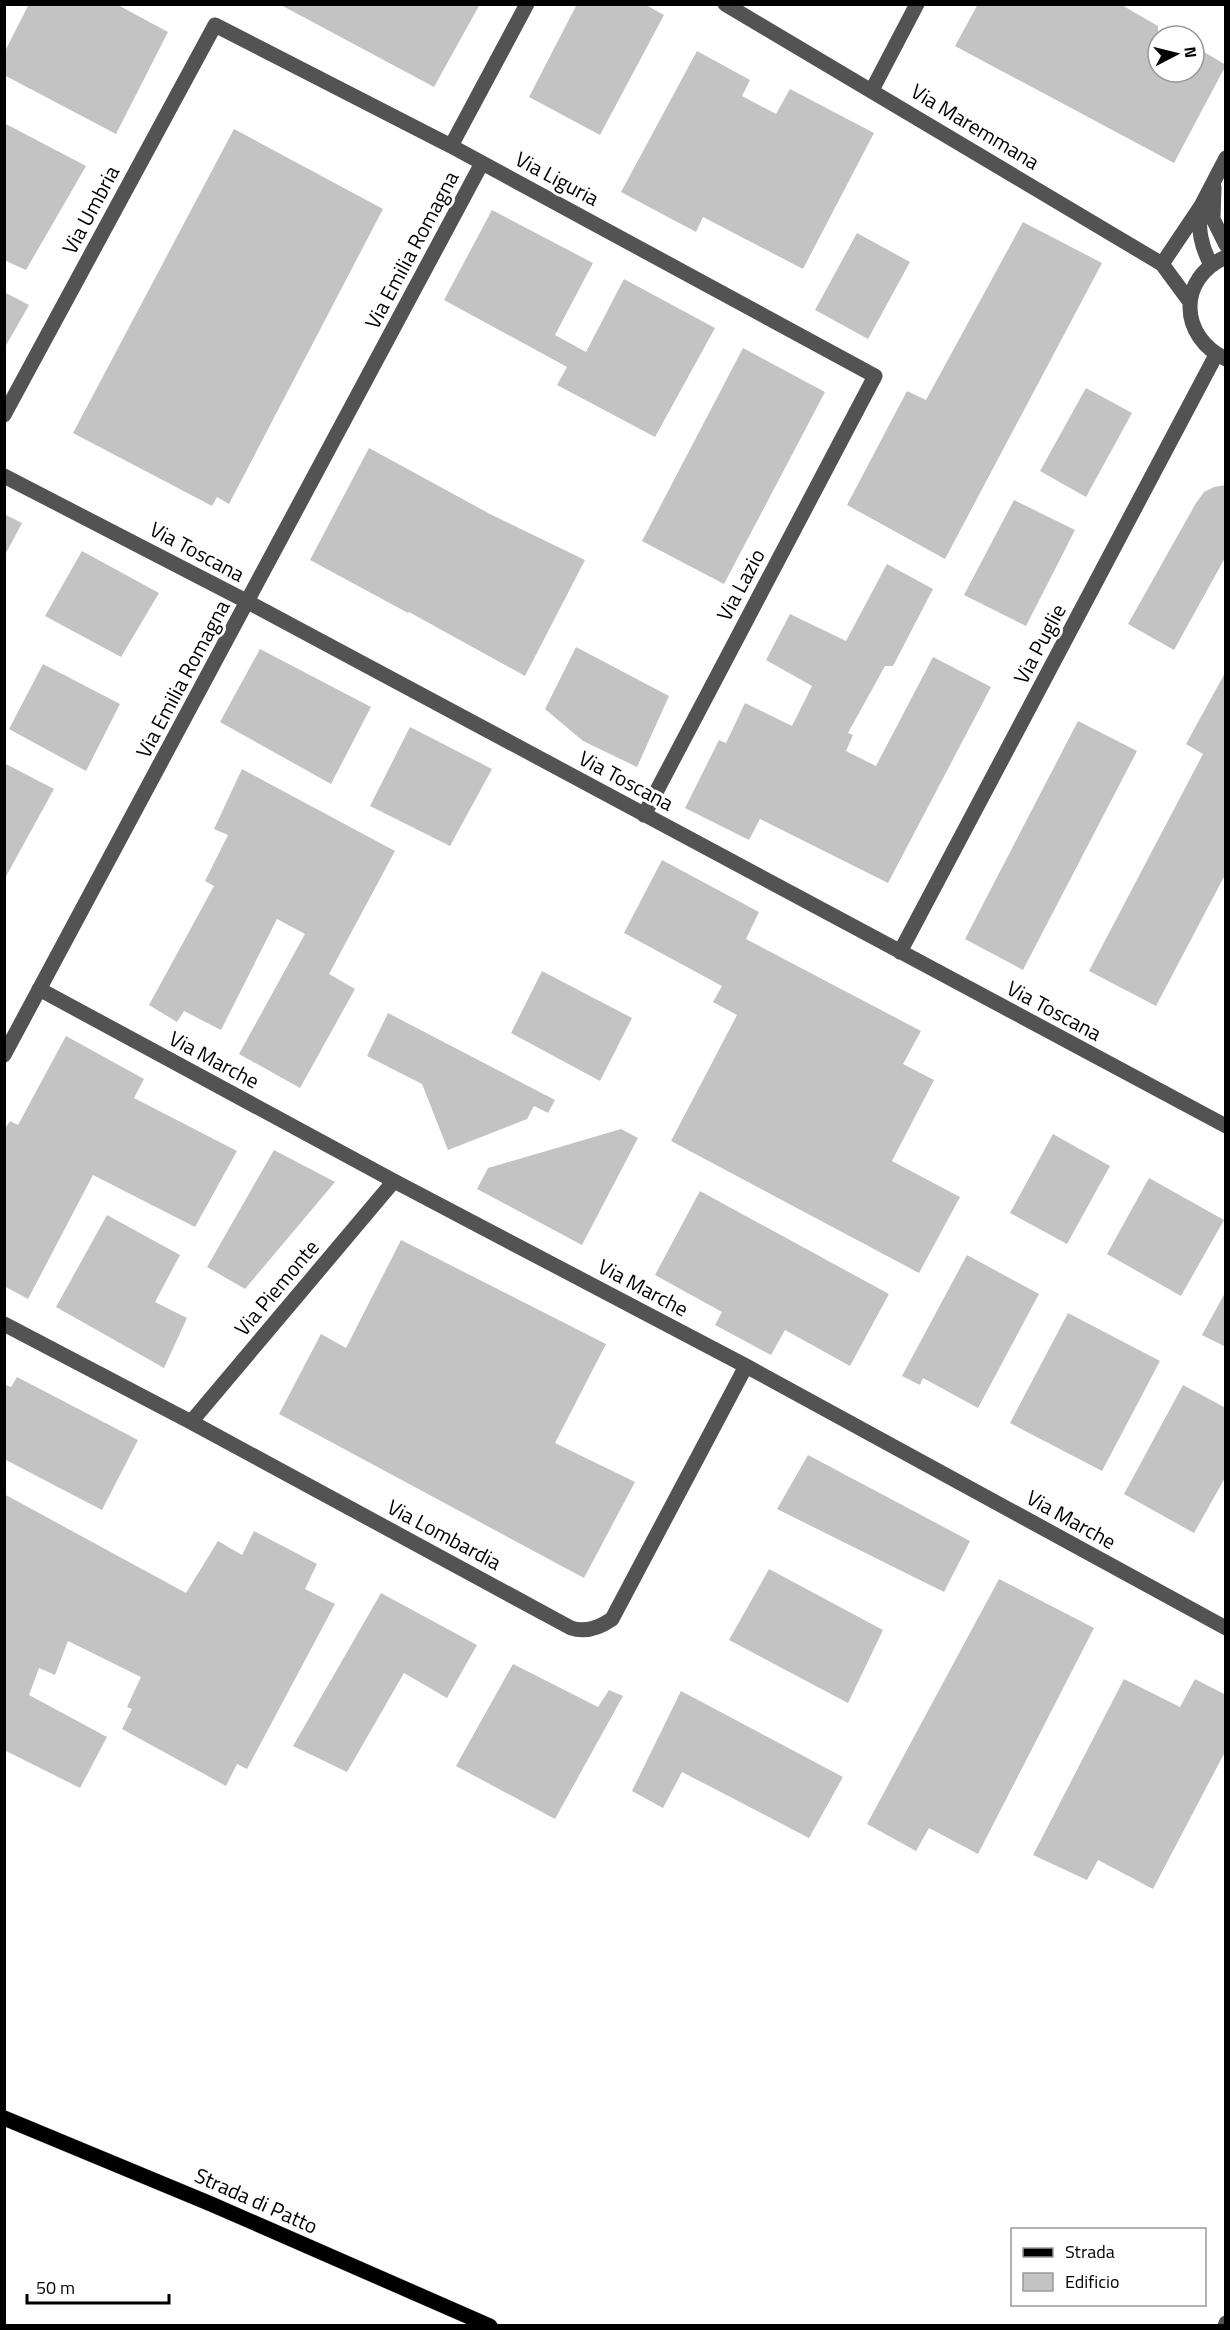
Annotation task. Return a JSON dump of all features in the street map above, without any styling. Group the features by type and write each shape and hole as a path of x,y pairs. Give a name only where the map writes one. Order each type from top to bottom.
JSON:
{"main road":[{"name":"Strada di Patto","path":"4,2118 211,2204 490,2325"}],"street":[{"path":"451,146 527,4"},
{"name":"Via Maremmana","path":"725,4 1162,264 1190,302"},
{"path":"872,90 917,4"},
{"name":"Via Liguria","path":"215,25 451,146 875,376"},
{"name":"Via Umbria","path":"4,415 215,25"},
{"path":"1162,264 1201,206 1226,158"},
{"name":"Via Emilia Romagna","path":"4,1055 482,163"},
{"path":"1215,178 1213,219 1226,245"},
{"path":"1201,206 1199,231 1205,254 1211,265"},
{"path":"1221,357 1200,340 1192,326 1190,302 1197,280 1211,265 1226,257"},
{"name":"Via Puglie","path":"900,952 1221,357"},
{"name":"Via Lazio","path":"644,815 875,376"},
{"name":"Via Toscana","path":"4,476 248,602 1226,1126"},
{"name":"Via Marche","path":"39,990 394,1181 746,1366 1226,1628"},
{"name":"Via Piemonte","path":"191,1422 394,1181"},
{"name":"Via Lombardia","path":"4,1324 191,1422 571,1628 584,1630 603,1625 612,1619 746,1366"}],"building":[{"path":"29,4 116,4 168,32 116,134 4,75 4,53"},
{"path":"279,4 480,4 434,87"},
{"path":"577,4 644,4 664,15 600,135 529,97"},
{"path":"978,4 1120,4 1155,24 1146,24 1146,84 1206,84 1206,53 1226,65 1174,163 955,46"},
{"path":"697,51 750,80 742,96 776,114 790,89 874,133 803,269 703,217 696,232 621,192"},
{"path":"4,123 86,166 26,270 4,260"},
{"path":"234,129 383,209 229,504 217,497 212,506 73,433"},
{"path":"492,210 593,263 555,335 586,352 624,279 715,328 655,437 557,385 567,367 444,300"},
{"path":"1023,222 1102,263 945,559 847,505 907,391 926,400"},
{"path":"857,233 910,262 868,339 815,310"},
{"path":"4,292 29,305 4,349"},
{"path":"743,348 825,392 724,584 642,541"},
{"path":"1086,388 1132,413 1086,497 1040,471"},
{"path":"369,448 490,514 585,560 525,676 310,560"},
{"path":"1226,485 1226,556 1174,650 1128,624 1196,503 1204,492"},
{"path":"1014,500 1075,530 1026,626 964,595"},
{"path":"4,514 22,523 4,557"},
{"path":"82,551 159,593 121,657 45,616"},
{"path":"887,564 933,589 893,666 885,666 848,733 853,735 846,751 876,766 933,657 991,687 888,883 760,819 749,840 685,808 719,740 726,743 745,703 792,726 812,686 766,660 790,614 846,641"},
{"path":"576,647 669,696 637,767 583,741 545,709"},
{"path":"260,649 371,707 331,784 220,722"},
{"path":"43,664 120,704 86,771 9,729"},
{"path":"1226,671 1226,873 1156,1006 1089,971 1203,754 1186,744"},
{"path":"1078,721 1137,751 1023,970 965,939"},
{"path":"410,727 492,769 450,846 370,806"},
{"path":"4,763 54,789 4,880"},
{"path":"242,769 395,851 329,974 355,989 300,1088 239,1054 305,934 277,919 221,1030 184,1011 177,1022 149,1005 214,886 205,881 228,835 214,829"},
{"path":"662,860 759,912 746,939 921,1031 903,1064 934,1080 892,1161 960,1197 919,1273 671,1141 737,1015 713,1002 722,986 624,933"},
{"path":"542,971 632,1018 600,1081 511,1033"},
{"path":"388,1013 555,1100 548,1113 534,1106 527,1119 448,1150 422,1084 367,1056"},
{"path":"66,1036 144,1079 134,1098 237,1151 195,1227 93,1175 28,1299 4,1286 4,1130 10,1121 18,1125"},
{"path":"621,1129 638,1138 582,1245 477,1189 488,1168"},
{"path":"1053,1134 1110,1166 1067,1244 1010,1213"},
{"path":"274,1150 335,1182 245,1289 207,1267"},
{"path":"1149,1178 1224,1220 1181,1296 1107,1254"},
{"path":"700,1191 889,1294 850,1366 785,1330 771,1355 715,1325 722,1312 655,1275"},
{"path":"107,1215 180,1255 155,1302 187,1318 164,1368 56,1307"},
{"path":"401,1240 606,1344 555,1443 635,1482 584,1578 279,1414 321,1334 346,1348"},
{"path":"967,1255 1039,1294 978,1408 923,1378 920,1385 902,1376"},
{"path":"1226,1291 1226,1347 1202,1335"},
{"path":"1068,1313 1160,1361 1102,1471 1010,1423"},
{"path":"17,1377 138,1440 102,1510 4,1459 4,1384 11,1387"},
{"path":"1183,1385 1226,1408 1226,1476 1194,1533 1124,1494"},
{"path":"808,1455 970,1541 944,1592 777,1509"},
{"path":"4,1494 186,1593 218,1541 242,1555 254,1531 317,1564 305,1589 335,1604 247,1769 237,1764 226,1786 122,1729 132,1709 127,1707 141,1677 68,1641 55,1675 39,1668 29,1695 107,1737 80,1788 4,1750"},
{"path":"769,1569 883,1630 848,1703 729,1640"},
{"path":"999,1579 1094,1628 978,1854 929,1828 916,1851 867,1824"},
{"path":"381,1593 477,1645 447,1698 404,1673 347,1772 293,1746"},
{"path":"513,1664 598,1707 609,1690 623,1696 555,1819 456,1766"},
{"path":"1124,1679 1180,1707 1195,1679 1226,1695 1226,1750 1153,1889 1098,1860 1087,1880 1033,1855"},
{"path":"681,1691 843,1777 809,1838 682,1772 663,1808 632,1791"}]}
